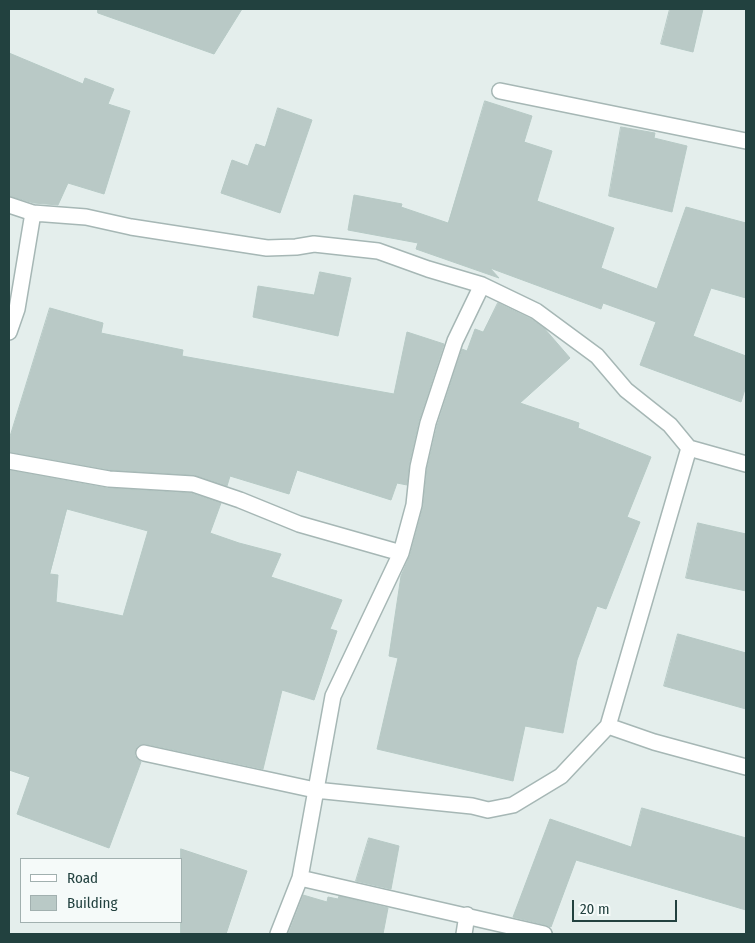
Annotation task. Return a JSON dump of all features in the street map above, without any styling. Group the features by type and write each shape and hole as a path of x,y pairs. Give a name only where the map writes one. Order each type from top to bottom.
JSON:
{"street":[{"path":"500,91 746,141"},
{"path":"9,205 33,213 86,217 131,227 267,248 314,244 378,251 428,269 482,285 536,311 597,356 626,390 670,425 689,448 746,464"},
{"path":"9,332 16,309 33,213"},
{"path":"278,934 300,878 333,696 400,553 414,505 418,467 428,423 455,341 482,285"},
{"path":"144,753 315,790 472,806 488,810 513,805 561,776 608,726 689,448"},
{"path":"9,461 109,480 193,484 240,500 299,524 400,553"},
{"path":"608,726 654,742 746,767"},
{"path":"300,878 544,934"},
{"path":"464,934 467,915"}],"building":[{"path":"98,9 242,9 214,54 98,13"},
{"path":"670,9 703,9 693,52 661,44"},
{"path":"9,53 83,84 85,78 114,89 108,104 130,111 104,194 68,183 58,205 34,203 9,196"},
{"path":"485,101 532,116 524,142 552,151 537,201 614,228 601,268 657,289 686,207 746,223 746,298 711,288 693,336 746,356 746,386 741,402 640,365 656,322 603,303 601,309 490,268 499,278 416,249 418,243 348,230 354,195 402,204 401,207 448,223"},
{"path":"278,108 312,120 280,213 221,193 232,160 248,166 256,144 265,147"},
{"path":"621,127 655,133 654,138 687,146 672,212 609,196"},
{"path":"320,272 351,278 338,336 253,317 258,286 314,295"},
{"path":"498,303 531,319 544,328 570,358 520,403 579,423 578,428 651,457 627,517 640,522 606,609 597,606 577,660 563,733 525,726 513,781 377,749 398,658 389,656 401,576 410,555 423,507 427,469 437,426 462,349 467,351 475,329 483,332"},
{"path":"50,308 103,323 101,333 183,350 182,356 394,394 407,332 444,344 419,421 409,465 407,485 397,483 391,500 297,470 289,494 230,476 227,486 194,475 110,470 9,452 9,440"},
{"path":"9,470 107,488 191,493 221,503 210,533 281,554 271,577 342,600 330,629 337,631 314,700 282,690 263,769 141,744 137,747 135,756 141,762 109,848 17,814 30,777 9,770","holes":["67,509 148,531 123,616 56,602 58,575 50,574"]},
{"path":"698,523 746,534 746,591 686,578"},
{"path":"678,634 746,653 746,709 664,686"},
{"path":"642,808 746,838 746,910 576,860 551,927 513,917 550,819 631,847"},
{"path":"369,838 399,846 391,889 356,881"},
{"path":"181,849 247,871 226,934 181,934"},
{"path":"303,895 327,902 328,897 338,899 339,896 388,908 383,934 288,934"}]}
